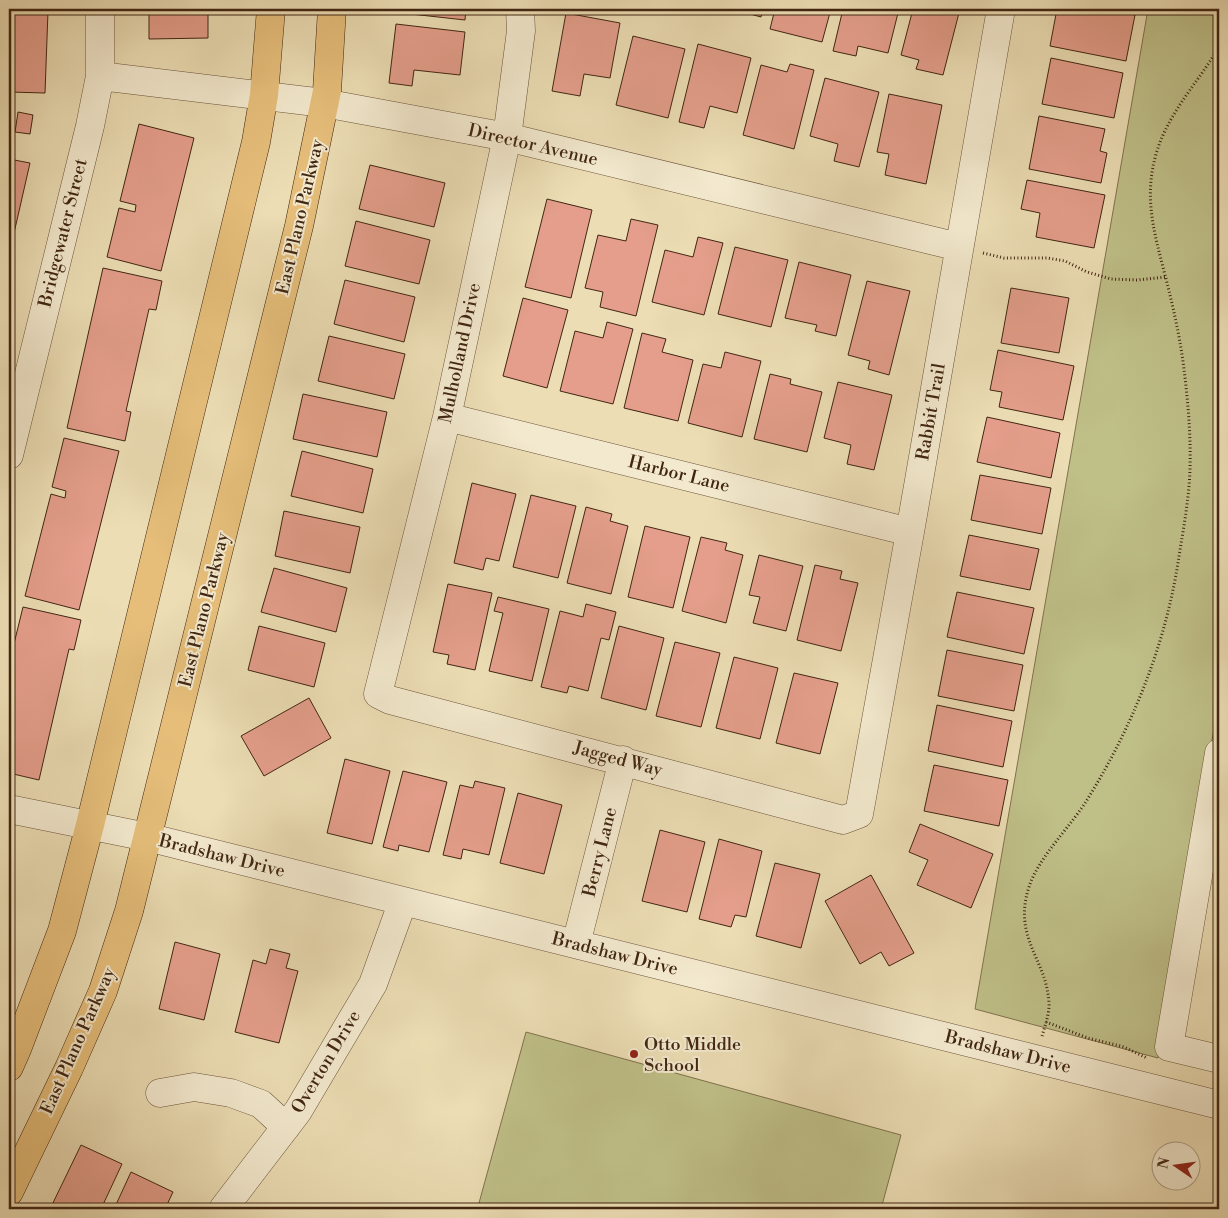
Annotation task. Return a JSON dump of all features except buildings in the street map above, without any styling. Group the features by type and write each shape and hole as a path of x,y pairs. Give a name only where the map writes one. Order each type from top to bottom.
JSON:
{"main road":[{"path":"9,1066 62,931 90,825 256,142 264,95 271,9"},
{"name":"East Plano Parkway","path":"9,1192 69,1068 103,991 129,911 300,226 327,91 332,9"}],"street":[{"name":"Bridgewater Street","path":"9,455 16,392 90,126 100,76 100,9"},
{"name":"Mulholland Drive","path":"378,694 447,417 507,137 521,31 520,9"},
{"name":"Rabbit Trail","path":"859,814 1001,9"},
{"name":"Director Avenue","path":"100,76 324,103 507,137 959,247"},
{"name":"Harbor Lane","path":"447,417 910,532"},
{"name":"Jagged Way","path":"378,694 390,700 623,760 843,820 859,814"},
{"path":"1219,753 1169,1047 1219,1059"},
{"name":"Berry Lane","path":"576,944 623,760"},
{"name":"Bradshaw Drive","path":"9,809 147,837 1219,1105"},
{"name":"Overton Drive","path":"223,1209 298,1111 373,984 402,901"},
{"path":"160,1093 194,1087 231,1093 261,1104 286,1127"}],"path":[{"path":"1036,1059 1049,1006 1046,985 1030,946 1024,924 1023,907 1030,884 1047,855 1080,811 1113,757 1150,674 1166,623 1176,572 1190,472 1190,437 1184,368 1178,330 1152,225 1150,202 1151,176 1157,150 1170,121 1219,47"},
{"path":"959,247 1004,258 1047,258 1065,261 1087,272 1111,279 1138,280 1165,277"},
{"path":"1046,1022 1088,1038 1124,1047 1148,1059"}],"green space":[{"path":"1148,9 1219,9 1219,699 1158,1058 975,1009"},
{"path":"526,1032 901,1135 881,1209 500,1209 479,1203"}],"place":[{"name":"Otto Middle School","path":"634,1054"}]}
